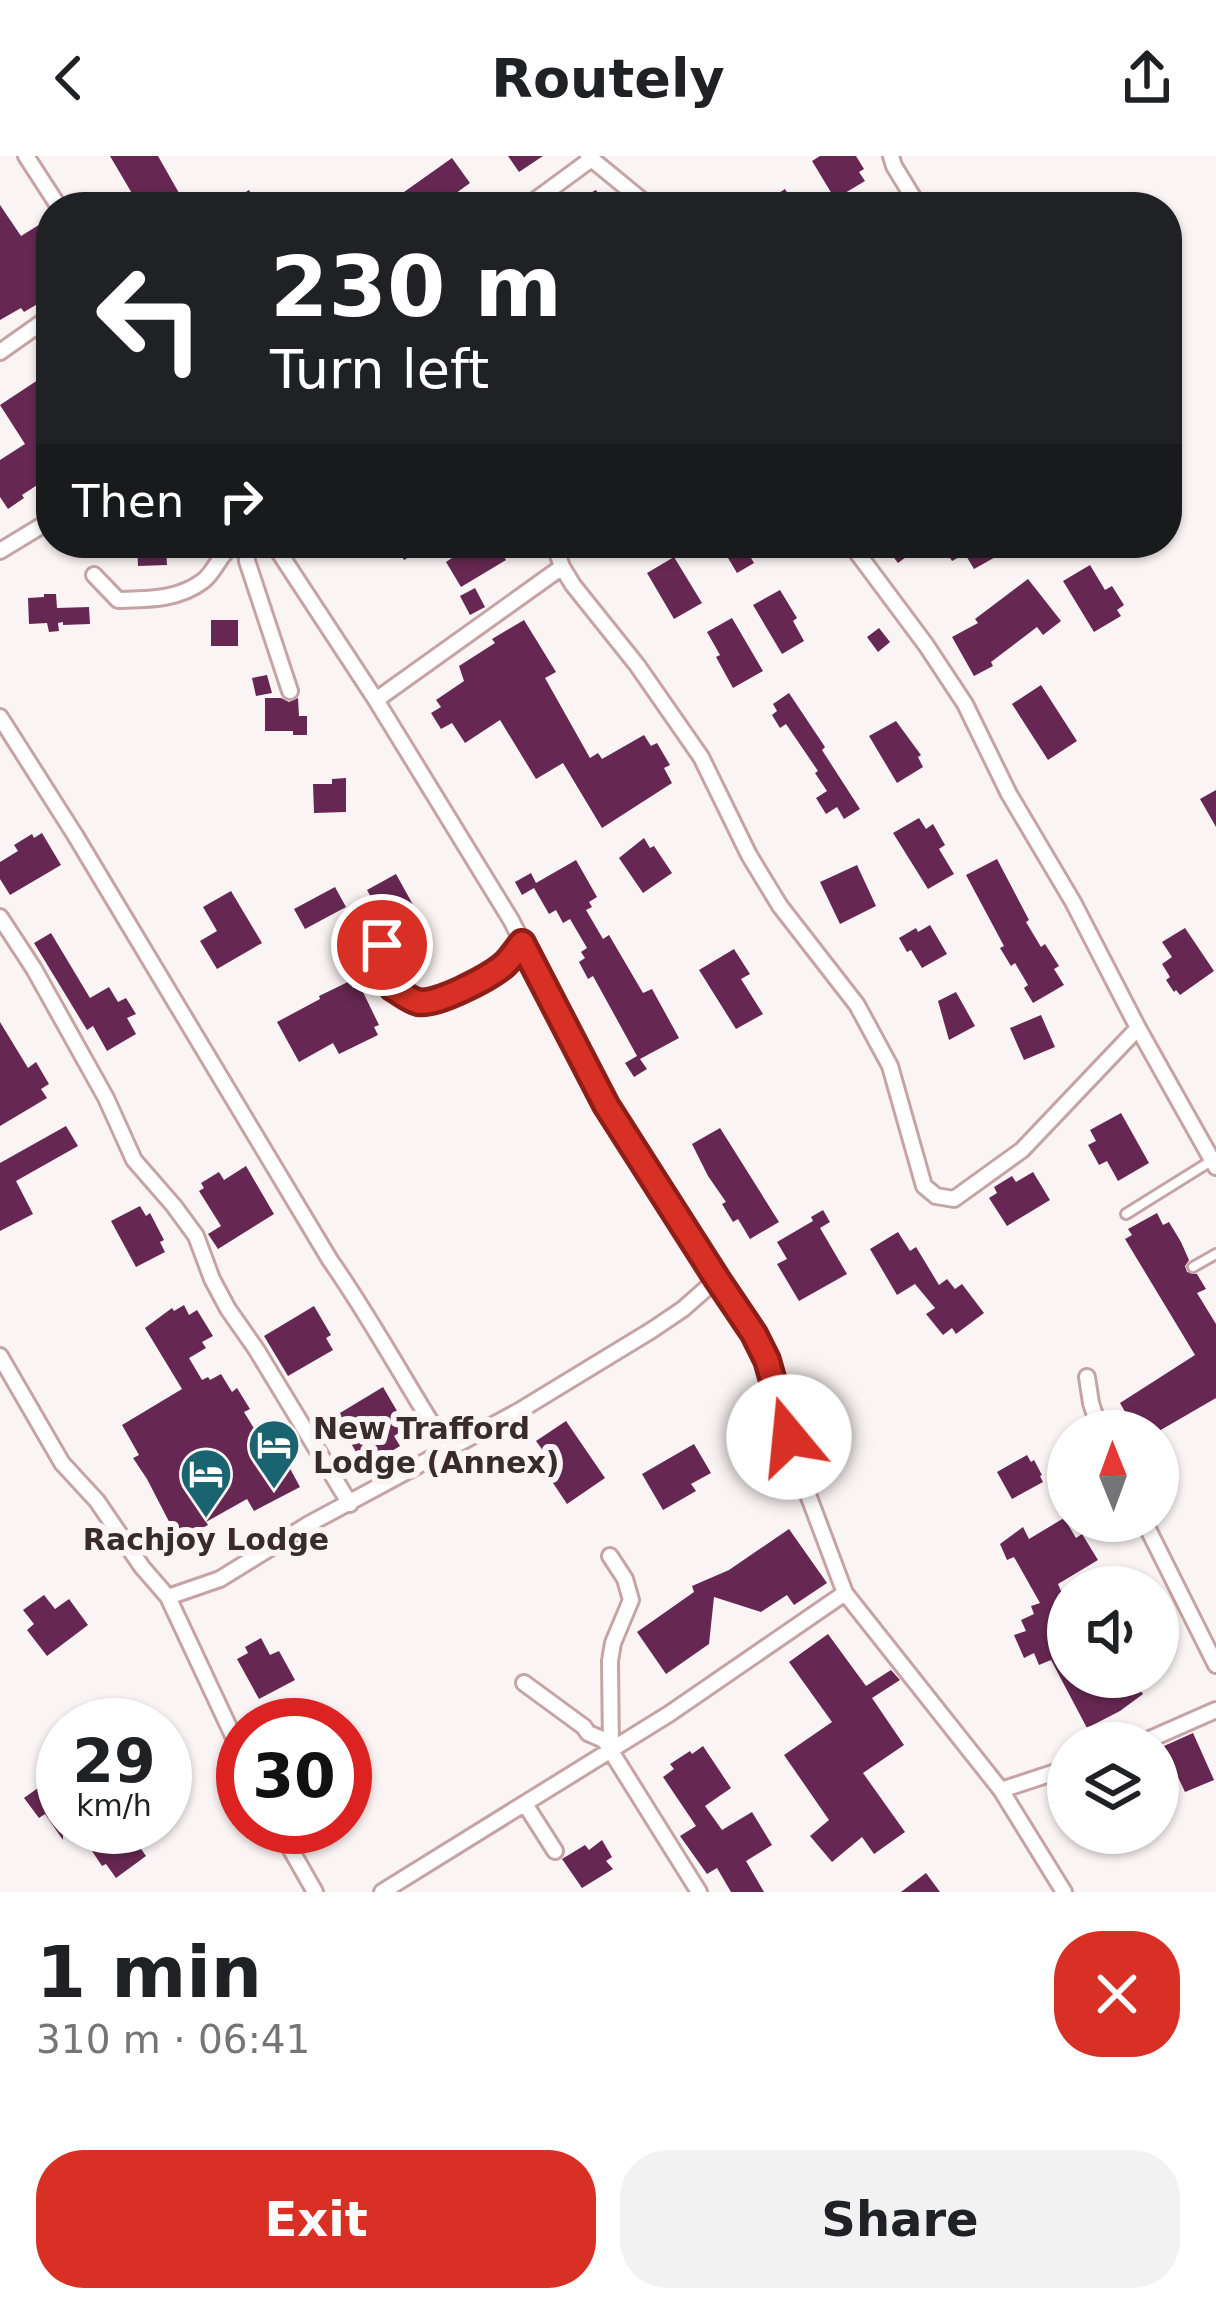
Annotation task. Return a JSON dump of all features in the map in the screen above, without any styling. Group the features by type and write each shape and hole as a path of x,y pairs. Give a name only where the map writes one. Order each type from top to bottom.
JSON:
{"street":[{"path":"26,156 49,192"},
{"path":"891,156 910,192"},
{"path":"545,192 589,158 631,192"},
{"path":"0,352 36,327"},
{"path":"0,550 36,529"},
{"path":"94,575 118,600 170,598 206,579 219,558"},
{"path":"247,558 290,692"},
{"path":"284,558 376,700 522,943 606,1105 754,1334 767,1360 801,1475 845,1593 1001,1790 1064,1892"},
{"path":"559,558 700,757 779,906 857,1005 890,1066 924,1186 936,1196 954,1199 1022,1150 1138,1028"},
{"path":"861,558 965,704 1009,794 1073,902 1214,1164"},
{"path":"376,700 562,567"},
{"path":"0,718 449,1451"},
{"path":"0,917 106,1098 134,1160 196,1236 228,1309 350,1504"},
{"path":"368,941 382,945 391,963 393,988"},
{"path":"366,978 417,1002 430,1001 458,994 504,965 522,943"},
{"path":"168,1597 220,1579 308,1524 449,1451 652,1330 717,1279"},
{"path":"0,1356 62,1463 168,1597 216,1699"},
{"path":"1087,1377 1092,1410"},
{"path":"1154,1542 1216,1665"},
{"path":"610,1556 631,1600 610,1661 611,1751"},
{"path":"382,1892 611,1751 845,1593"},
{"path":"524,1683 604,1740 699,1892"},
{"path":"1179,1726 1216,1710"},
{"path":"1001,1790 1047,1775"},
{"path":"525,1804 555,1851"},
{"path":"293,1854 315,1892"}],"lane":[{"path":"1126,1214 1214,1164"},
{"path":"1193,1267 1216,1254"}],"building":[{"path":"110,156 158,156 178,192 131,192"},
{"path":"508,156 543,156 519,172"},
{"path":"820,156 856,156 865,181 847,192 831,192 812,161"},
{"path":"452,158 470,183 458,192 404,192"},
{"path":"0,205 21,236 36,227 36,305 0,320"},
{"path":"36,381 36,486 8,509 0,497 0,460 25,444 0,405"},
{"path":"138,558 167,558 167,565 138,566"},
{"path":"452,558 506,560 461,587 446,562"},
{"path":"675,558 702,603 674,619 647,573"},
{"path":"728,558 751,558 754,563 737,573"},
{"path":"967,558 994,558 974,569"},
{"path":"1090,565 1105,590 1112,586 1124,605 1117,610 1121,616 1094,632 1063,581"},
{"path":"1028,579 1061,621 1043,635 1037,627 991,662 993,666 974,676 952,637 978,623 975,619"},
{"path":"475,588 485,607 470,615 460,596"},
{"path":"780,590 804,641 782,654 753,605"},
{"path":"56,594 57,608 89,607 90,624 63,622 58,623 59,631 49,632 47,623 29,624 28,598"},
{"path":"732,618 763,671 733,688 707,632"},
{"path":"211,620 238,620 238,646 211,646"},
{"path":"524,620 556,672 545,678 590,758 598,753 602,759 644,735 651,746 657,743 670,765 664,768 672,783 602,828 563,763 536,779 500,720 465,743 452,723 441,729 431,713 441,707 436,700 464,681 459,666"},
{"path":"879,628 890,642 878,652 867,637"},
{"path":"267,675 272,693 256,696 252,678"},
{"path":"1041,685 1077,741 1048,760 1012,704"},
{"path":"789,693 860,809 844,819 837,807 826,814 816,798 827,791 818,771 786,724 780,728 772,715 777,711 773,704"},
{"path":"265,698 289,702 298,698 299,716 307,716 307,735 265,731"},
{"path":"896,721 921,755 923,767 897,783 869,736"},
{"path":"346,778 346,812 314,813 313,784"},
{"path":"1216,790 1216,827 1200,799"},
{"path":"919,818 926,829 933,824 945,845 939,849 954,874 928,889 893,833"},
{"path":"42,833 61,865 10,895 0,879 0,862 18,851 14,845"},
{"path":"644,838 672,873 643,893 619,858"},
{"path":"997,859 1026,922 1059,966 1054,969 1064,985 1033,1003 1024,988 1028,985 1000,948 1004,946 966,875"},
{"path":"576,860 597,897 586,910 603,939 609,935 643,993 652,989 679,1038 640,1059 647,1069 634,1077 625,1063 637,1056 593,976 588,979 579,962 587,948 570,919 563,923 556,910 549,914 534,888 522,895 515,882 531,873 536,883"},
{"path":"857,865 876,906 840,924 820,882"},
{"path":"396,874 427,930 398,946 367,890"},
{"path":"335,887 346,907 305,929 294,909"},
{"path":"231,891 262,943 217,969 200,941 217,931 203,907"},
{"path":"930,925 947,954 922,968 899,938"},
{"path":"1185,928 1214,971 1180,995 1166,980 1170,977 1162,964 1172,957 1162,942"},
{"path":"51,933 90,998 109,987 118,1002 126,998 136,1014 127,1018 136,1034 107,1051 93,1026 87,1030 34,943"},
{"path":"734,949 750,974 741,979 763,1014 736,1029 699,970"},
{"path":"350,981 353,988 361,988 379,1025 374,1027 378,1035 339,1054 333,1043 299,1062 277,1022"},
{"path":"956,992 975,1026 949,1040 938,1001"},
{"path":"1041,1015 1055,1047 1024,1060 1010,1028"},
{"path":"0,1022 28,1068 36,1062 49,1084 41,1089 47,1098 0,1126"},
{"path":"1121,1113 1149,1163 1118,1181 1107,1161 1099,1165 1088,1145 1096,1141 1090,1130"},
{"path":"66,1126 78,1146 16,1181 33,1214 0,1231 0,1163"},
{"path":"720,1128 779,1222 750,1239 722,1204 726,1202 692,1144"},
{"path":"246,1166 274,1214 218,1249 208,1234 221,1226 199,1191 204,1188 201,1183 219,1172 224,1180"},
{"path":"1033,1172 1050,1200 1007,1226 989,1198 997,1193 994,1187 1012,1176 1016,1182"},
{"path":"140,1206 146,1216 150,1213 165,1252 136,1267 111,1221"},
{"path":"823,1210 830,1222 820,1228 847,1274 799,1301 777,1264 787,1259 777,1242"},
{"path":"1157,1213 1163,1225 1169,1222 1189,1260 1187,1272 1197,1274 1206,1289 1197,1293 1216,1324 1216,1398 1179,1419 1179,1410 1124,1410 1120,1403 1195,1355 1125,1239 1132,1235 1128,1229"},
{"path":"898,1232 910,1251 916,1247 939,1285 947,1279 955,1289 962,1284 984,1313 956,1334 952,1328 943,1335 926,1314 935,1308 915,1284 897,1295 870,1249"},
{"path":"184,1305 189,1315 197,1310 213,1336 202,1342 206,1348 189,1358 202,1380 221,1374 232,1392 237,1388 250,1409 244,1412 261,1440 272,1435 300,1487 254,1511 247,1499 206,1522 208,1525 177,1537 133,1458 139,1455 122,1425 182,1389 145,1328"},
{"path":"314,1306 331,1335 326,1338 333,1350 288,1376 264,1336"},
{"path":"383,1387 407,1428 394,1436 400,1446 379,1459 373,1449 359,1457 335,1416"},
{"path":"566,1421 605,1478 567,1504 551,1480 560,1474 536,1441"},
{"path":"694,1444 711,1473 691,1484 696,1491 663,1510 642,1474"},
{"path":"1027,1455 1043,1482 1012,1499 997,1472"},
{"path":"1023,1527 1029,1539 1047,1528 1047,1542 1087,1542 1098,1560 1088,1566 1047,1566 1047,1662 1039,1665 1034,1653 1024,1658 1014,1635 1026,1631 1021,1620 1034,1614 1031,1606 1040,1603 1014,1557 1007,1560 1000,1544"},
{"path":"789,1529 827,1583 794,1605 787,1595 761,1612 714,1597 709,1644 666,1674 637,1632 694,1592 692,1586 729,1570"},
{"path":"44,1595 55,1609 69,1599 88,1625 47,1656 27,1630 34,1624 23,1610"},
{"path":"828,1634 866,1686 891,1670 900,1680 872,1698 904,1745 863,1773 905,1832 874,1854 862,1837 832,1862 810,1836 829,1820 784,1755 832,1722 789,1662"},
{"path":"261,1638 270,1655 279,1651 295,1680 258,1698 237,1659 248,1653 245,1647"},
{"path":"1071,1698 1138,1698 1099,1722 1084,1722"},
{"path":"1193,1733 1214,1780 1185,1792 1179,1779 1179,1739"},
{"path":"703,1746 731,1788 705,1806 722,1830 752,1812 772,1845 746,1861 764,1892 731,1892 717,1868 707,1874 680,1836 696,1826 663,1777 674,1769 670,1764"},
{"path":"36,1789 36,1814 24,1798"},
{"path":"602,1840 612,1857 606,1861 613,1869 582,1888 562,1859"},
{"path":"94,1854 146,1856 116,1878 106,1864 102,1866"},
{"path":"926,1873 940,1892 901,1892"}],"place":[{"name":"New Trafford Lodge (Annex)","path":"274,1491"},
{"name":"Rachjoy Lodge","path":"206,1520"}],"route":[{"path":"382,945 391,963 393,988 417,1002 458,994 504,965 522,943 606,1105 754,1334 767,1360 789,1437"}]}
